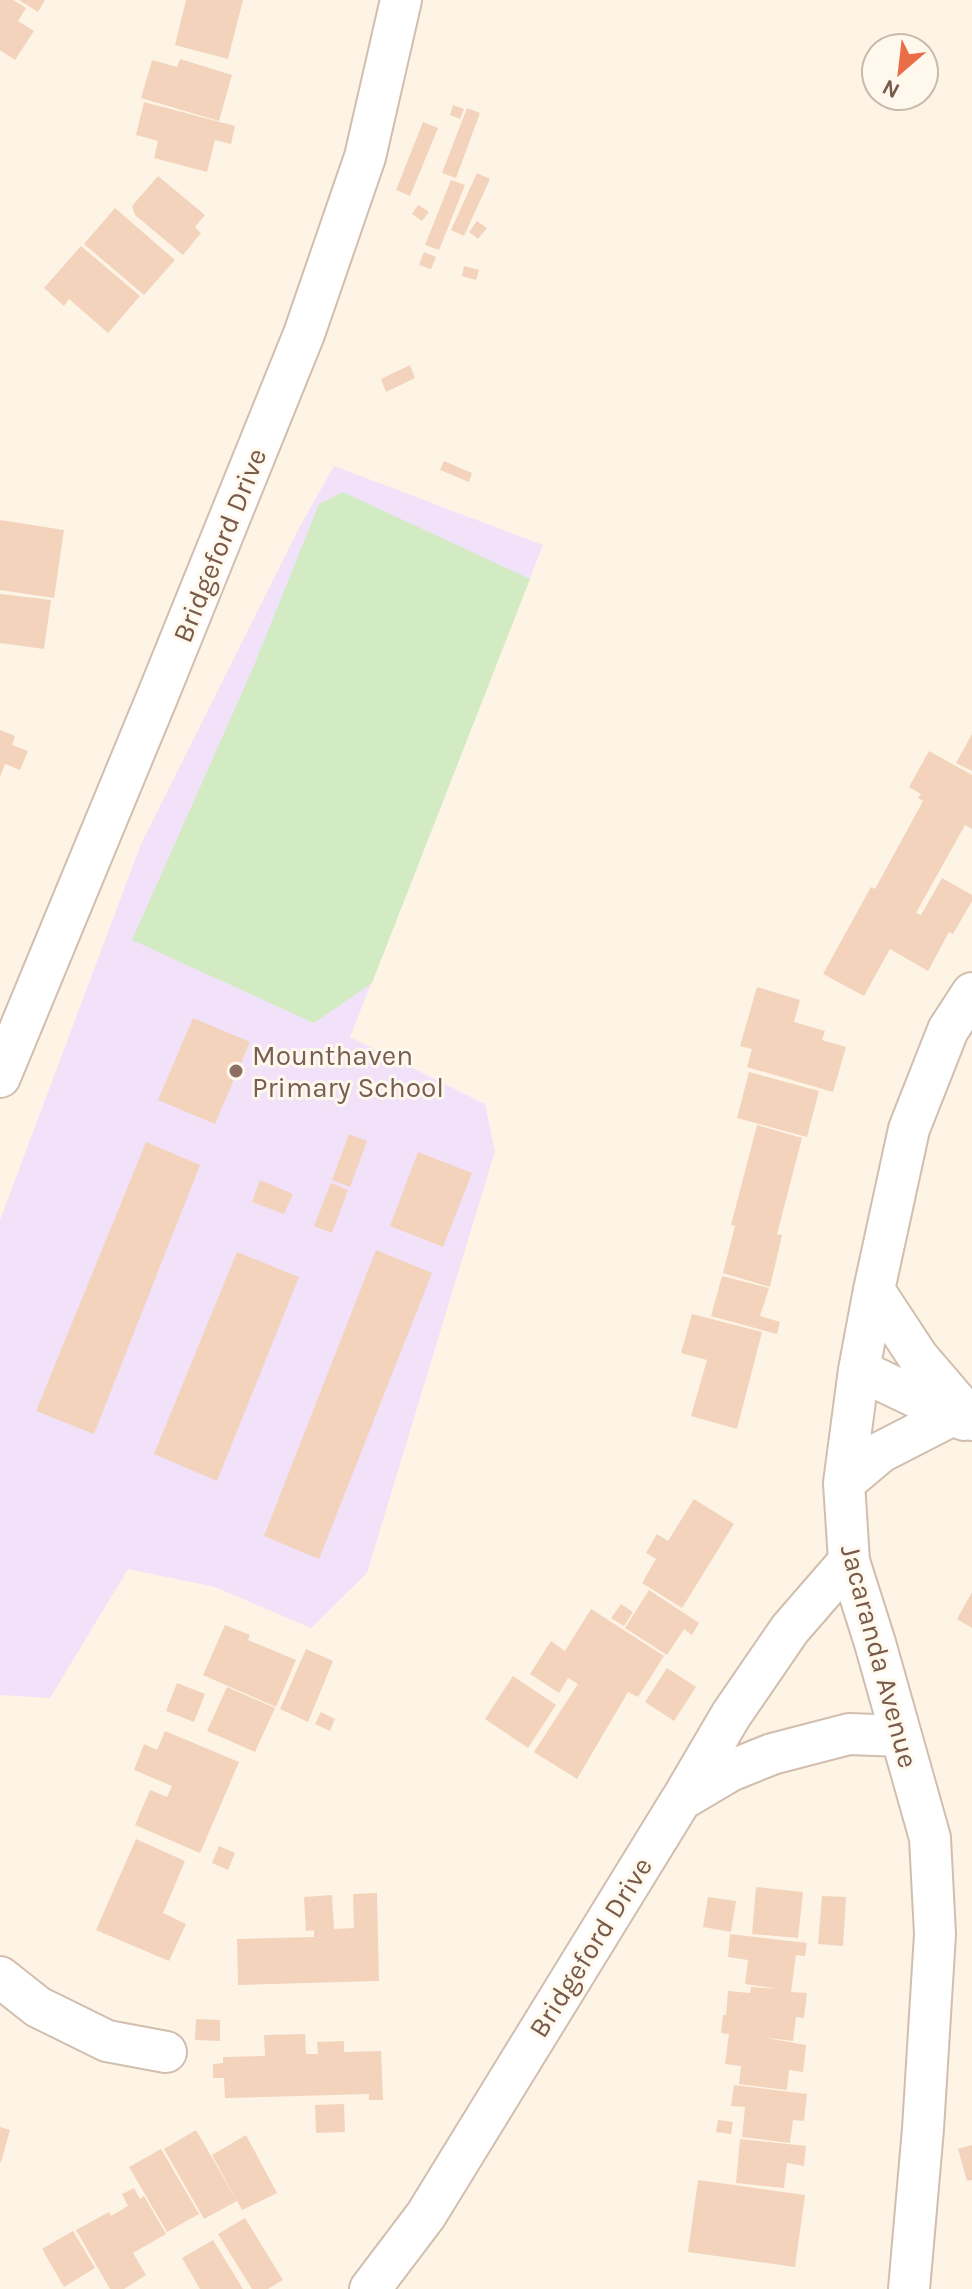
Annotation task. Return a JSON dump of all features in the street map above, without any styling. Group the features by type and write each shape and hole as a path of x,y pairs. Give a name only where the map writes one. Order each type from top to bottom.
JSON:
{"street":[{"name":"Bridgeford Drive","path":"0,1077 304,334 365,157 401,0"},
{"name":"Jacaranda Avenue","path":"909,2289 935,1934 930,1838 849,1561 844,1483 859,1370 909,1129 948,1030 972,993"},
{"path":"874,1290 918,1357 966,1419"},
{"path":"859,1370 966,1419"},
{"path":"844,1483 881,1452 966,1419"},
{"path":"681,1800 731,1715 790,1629 849,1561"},
{"name":"Bridgeford Drive","path":"370,2289 426,2215 681,1800 730,1771 772,1754 849,1734 901,1736"},
{"path":"0,1977 38,2007 107,2041 166,2052"}],"shaded area":[{"name":"Mounthaven Primary School","path":"334,466 543,545 350,1037 485,1104 495,1151 367,1573 311,1628 215,1587 128,1569 50,1698 0,1695 0,1220 141,844 299,528"}],"green space":[{"path":"343,492 530,579 372,983 314,1023 132,940 253,668 319,504"}],"building":[{"path":"0,0 13,0 26,8 18,21 34,31 15,60 0,50"},
{"path":"19,0 45,0 38,12"},
{"path":"186,0 243,0 228,59 175,45"},
{"path":"180,59 232,75 219,121 141,98 152,60 177,67"},
{"path":"144,102 235,126 231,144 215,140 207,172 154,158 158,141 136,135"},
{"path":"453,105 464,109 460,119 450,115"},
{"path":"467,108 480,113 456,178 442,173"},
{"path":"423,122 438,128 410,196 396,190"},
{"path":"477,173 490,179 464,236 451,230"},
{"path":"158,176 205,215 195,227 201,233 183,255 135,215 132,206"},
{"path":"451,180 465,185 439,250 425,245"},
{"path":"418,205 429,212 422,221 412,214"},
{"path":"115,208 175,260 144,295 84,244"},
{"path":"477,221 487,228 478,239 469,232"},
{"path":"81,246 140,296 108,333 69,299 64,306 44,288"},
{"path":"424,252 436,257 431,269 419,265"},
{"path":"464,266 479,270 476,280 462,276"},
{"path":"410,365 415,378 386,392 381,379"},
{"path":"444,461 472,473 469,482 440,470"},
{"path":"0,520 64,530 54,598 0,590"},
{"path":"0,594 51,600 44,649 0,643"},
{"path":"0,730 15,736 12,745 28,751 20,770 5,764 0,777"},
{"path":"972,734 972,771 956,763"},
{"path":"929,751 972,775 972,829 965,825 916,913 921,915 942,878 972,895 972,901 953,934 949,932 928,971 890,949 864,996 823,974 871,887 875,889 923,801 918,798 921,794 909,787"},
{"path":"757,987 800,1000 794,1022 825,1031 822,1040 846,1047 833,1092 747,1067 752,1049 740,1046"},
{"path":"193,1018 250,1042 215,1124 158,1100"},
{"path":"749,1072 819,1091 807,1137 737,1118"},
{"path":"757,1125 802,1138 777,1234 782,1235 770,1287 723,1273 735,1226 731,1225"},
{"path":"349,1134 367,1141 350,1187 332,1180"},
{"path":"146,1142 200,1165 94,1434 36,1411"},
{"path":"418,1152 472,1173 443,1247 390,1226"},
{"path":"260,1180 293,1194 284,1214 252,1202"},
{"path":"331,1183 348,1190 332,1233 314,1226"},
{"path":"376,1250 432,1273 319,1559 264,1536"},
{"path":"237,1252 299,1277 217,1481 154,1454"},
{"path":"722,1276 769,1288 760,1316 780,1322 777,1334 711,1316"},
{"path":"692,1314 762,1332 737,1429 691,1416 707,1360 681,1353"},
{"path":"694,1499 734,1524 682,1608 642,1583 656,1559 646,1553 657,1534 668,1541"},
{"path":"649,1590 699,1623 692,1635 684,1629 667,1655 625,1628"},
{"path":"972,1592 972,1628 957,1619"},
{"path":"621,1604 633,1612 624,1626 611,1618"},
{"path":"591,1609 664,1656 638,1697 628,1692 577,1779 534,1752 578,1684 568,1678 559,1693 530,1674 551,1641 565,1651"},
{"path":"225,1625 250,1635 248,1640 296,1660 276,1707 203,1675"},
{"path":"306,1649 333,1661 308,1722 280,1709"},
{"path":"667,1668 696,1687 674,1721 645,1702"},
{"path":"513,1676 556,1705 528,1748 485,1719"},
{"path":"177,1683 205,1694 194,1722 166,1711"},
{"path":"227,1687 275,1708 255,1752 207,1731"},
{"path":"321,1712 335,1719 330,1731 315,1724"},
{"path":"165,1731 239,1762 200,1853 135,1825 150,1790 167,1797 172,1786 134,1770 144,1744 157,1750"},
{"path":"136,1839 185,1861 163,1913 186,1924 169,1961 96,1930"},
{"path":"219,1846 235,1853 228,1870 212,1863"},
{"path":"756,1887 803,1892 798,1938 752,1934"},
{"path":"377,1893 379,1981 238,1985 237,1939 314,1937 314,1930 306,1931 304,1897 332,1895 334,1929 354,1928 353,1894"},
{"path":"822,1896 846,1897 843,1946 818,1944"},
{"path":"708,1897 736,1901 731,1932 703,1927"},
{"path":"730,1934 807,1943 805,1956 796,1955 791,1992 807,1993 804,2018 796,2017 793,2041 761,2037 806,2045 803,2072 789,2070 787,2090 739,2084 741,2066 725,2064 729,2034 721,2033 728,1991 750,1993 751,1987 780,1989 745,1984 748,1960 728,1957"},
{"path":"196,2019 220,2020 220,2041 195,2040"},
{"path":"305,2034 306,2054 318,2054 317,2042 344,2041 344,2052 381,2051 383,2100 369,2100 369,2094 225,2098 224,2078 213,2078 213,2064 223,2063 223,2057 265,2056 264,2035"},
{"path":"734,2085 807,2094 804,2121 793,2120 790,2143 742,2137 745,2107 731,2106"},
{"path":"344,2104 345,2132 316,2133 315,2105"},
{"path":"718,2120 733,2122 731,2134 716,2132"},
{"path":"0,2127 10,2130 1,2162 0,2162"},
{"path":"196,2130 237,2201 204,2219 164,2149"},
{"path":"246,2135 277,2193 242,2210 212,2155"},
{"path":"740,2139 806,2146 804,2166 787,2163 784,2188 736,2183"},
{"path":"972,2145 972,2180 967,2181 958,2149"},
{"path":"161,2149 199,2214 167,2232 129,2167"},
{"path":"698,2180 805,2195 795,2267 688,2252"},
{"path":"134,2188 140,2199 144,2196 166,2234 133,2253 146,2275 124,2289 110,2289 76,2230 109,2212 111,2216 128,2206 122,2194"},
{"path":"245,2218 283,2280 268,2289 252,2289 218,2234"},
{"path":"73,2231 95,2268 64,2287 42,2249"},
{"path":"213,2240 243,2289 200,2289 182,2258"}],"place":[{"name":"Mounthaven Primary School","path":"236,1071"}]}
